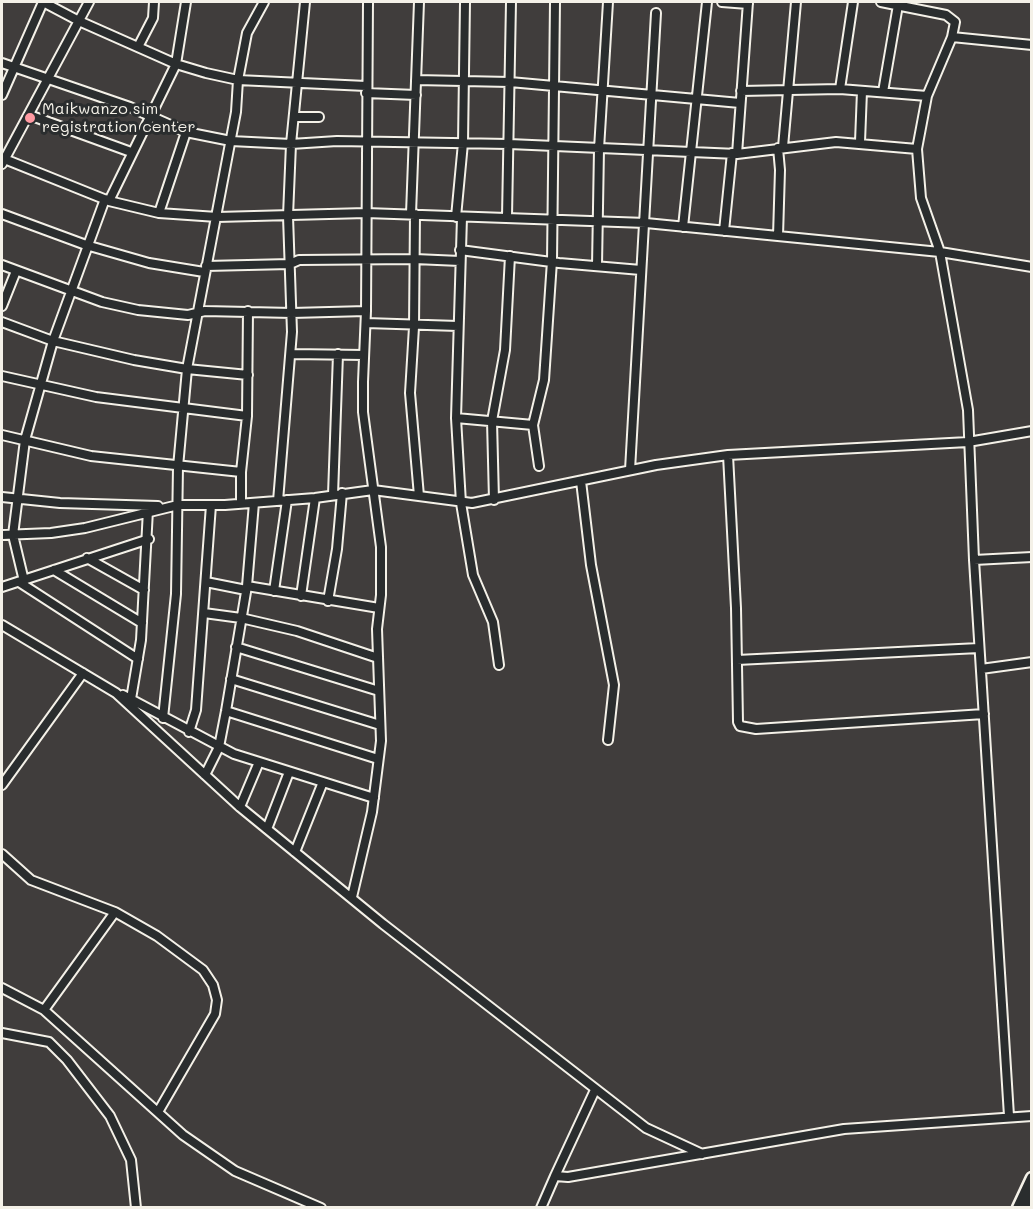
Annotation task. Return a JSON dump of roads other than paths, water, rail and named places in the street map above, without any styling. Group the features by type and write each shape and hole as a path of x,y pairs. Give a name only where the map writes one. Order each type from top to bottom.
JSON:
{"main road":[{"path":"1018,1208 1032,1178"},
{"path":"1028,1208 1032,1199"}],"street":[{"path":"2,94 43,2 79,21 176,64 238,80 298,83 416,95"},
{"path":"89,2 29,115 2,160 107,200 159,213 217,217 366,213 646,223 940,252 1032,267"},
{"path":"138,47 153,18 154,2"},
{"path":"138,659 22,581 14,535 25,440 53,341 86,245 130,152 176,64 186,2"},
{"path":"163,718 176,594 178,466 187,369 231,141 238,80 247,33 264,2"},
{"path":"274,591 291,354 292,313 288,216 291,144 305,2"},
{"path":"352,897 374,798 380,725 378,658 381,547 363,412 366,323 368,2"},
{"path":"419,2 414,142 414,327 410,393 419,496"},
{"path":"465,2 456,418 461,503 473,575 493,622 499,665"},
{"path":"507,217 511,2"},
{"path":"539,466 533,425 544,380 552,261 555,2"},
{"path":"597,267 600,221 599,149 608,2"},
{"path":"683,227 707,2"},
{"path":"722,2 748,3 735,153 724,231"},
{"path":"778,236 781,148 796,2"},
{"path":"840,89 853,2"},
{"path":"882,2 951,16 955,22 952,37 927,96 918,149 921,198 940,252 968,410 974,560 1009,1116"},
{"path":"884,92 898,4"},
{"path":"630,470 641,270 646,223 656,13"},
{"path":"952,37 1032,45"},
{"path":"2,63 130,107 186,132 231,141 291,144 367,141 554,145 599,149 735,153 860,142 918,149"},
{"path":"417,80 465,79 553,85 740,103"},
{"path":"741,91 840,89 927,96"},
{"path":"860,142 862,91"},
{"path":"29,115 130,152"},
{"path":"295,117 320,117"},
{"path":"159,213 186,132"},
{"path":"2,214 86,245 149,263 205,269 290,264 299,260 415,258 460,261"},
{"path":"460,250 597,267 641,270"},
{"path":"494,500 492,421 505,350 510,256"},
{"path":"2,265 70,291 138,310 188,315 248,311 292,313 366,311"},
{"path":"2,306 16,270"},
{"path":"241,503 241,472 247,416 248,311"},
{"path":"2,322 53,341 187,369 248,375"},
{"path":"366,323 414,327 458,326"},
{"path":"291,354 364,355"},
{"path":"328,601 337,549 338,354"},
{"path":"2,376 96,397 247,416"},
{"path":"456,418 533,425"},
{"path":"2,536 85,528 148,510 178,505 282,501 373,490 461,503 494,500 630,470 728,454 968,442 1032,431"},
{"path":"2,435 91,456 241,472"},
{"path":"728,454 738,722 746,729 984,714"},
{"path":"581,481 591,565 614,685 608,740"},
{"path":"2,496 60,503 139,504 165,507"},
{"path":"301,596 315,498"},
{"path":"205,775 219,747 226,711 242,618 254,503"},
{"path":"189,732 196,710 211,505"},
{"path":"131,699 142,623 149,539 148,510"},
{"path":"2,587 149,539"},
{"path":"974,560 1032,557"},
{"path":"87,558 144,591"},
{"path":"54,570 142,623"},
{"path":"206,582 379,608"},
{"path":"204,613 242,618 297,631 378,658"},
{"path":"2,625 116,693 219,747 289,772 374,798"},
{"path":"236,647 379,691"},
{"path":"737,660 980,648"},
{"path":"981,669 1032,662"},
{"path":"2,785 83,673"},
{"path":"231,679 380,725"},
{"path":"116,693 240,807 392,932 646,1128 702,1154"},
{"path":"226,711 378,759"},
{"path":"240,807 259,762"},
{"path":"267,829 289,772"},
{"path":"295,852 323,782"},
{"path":"2,854 31,880 115,912 157,936 203,970 213,985 217,1000 215,1014 158,1112"},
{"path":"44,1010 115,912"},
{"path":"2,988 44,1010 183,1135 235,1171 321,1208"},
{"path":"2,1033 49,1042 67,1060 110,1116 131,1160 136,1208"},
{"path":"541,1208 596,1090"},
{"path":"555,1176 568,1177 843,1128 1032,1116"}],"place":[{"name":"Maikwanzo sim registration center","path":"30,118"}]}
